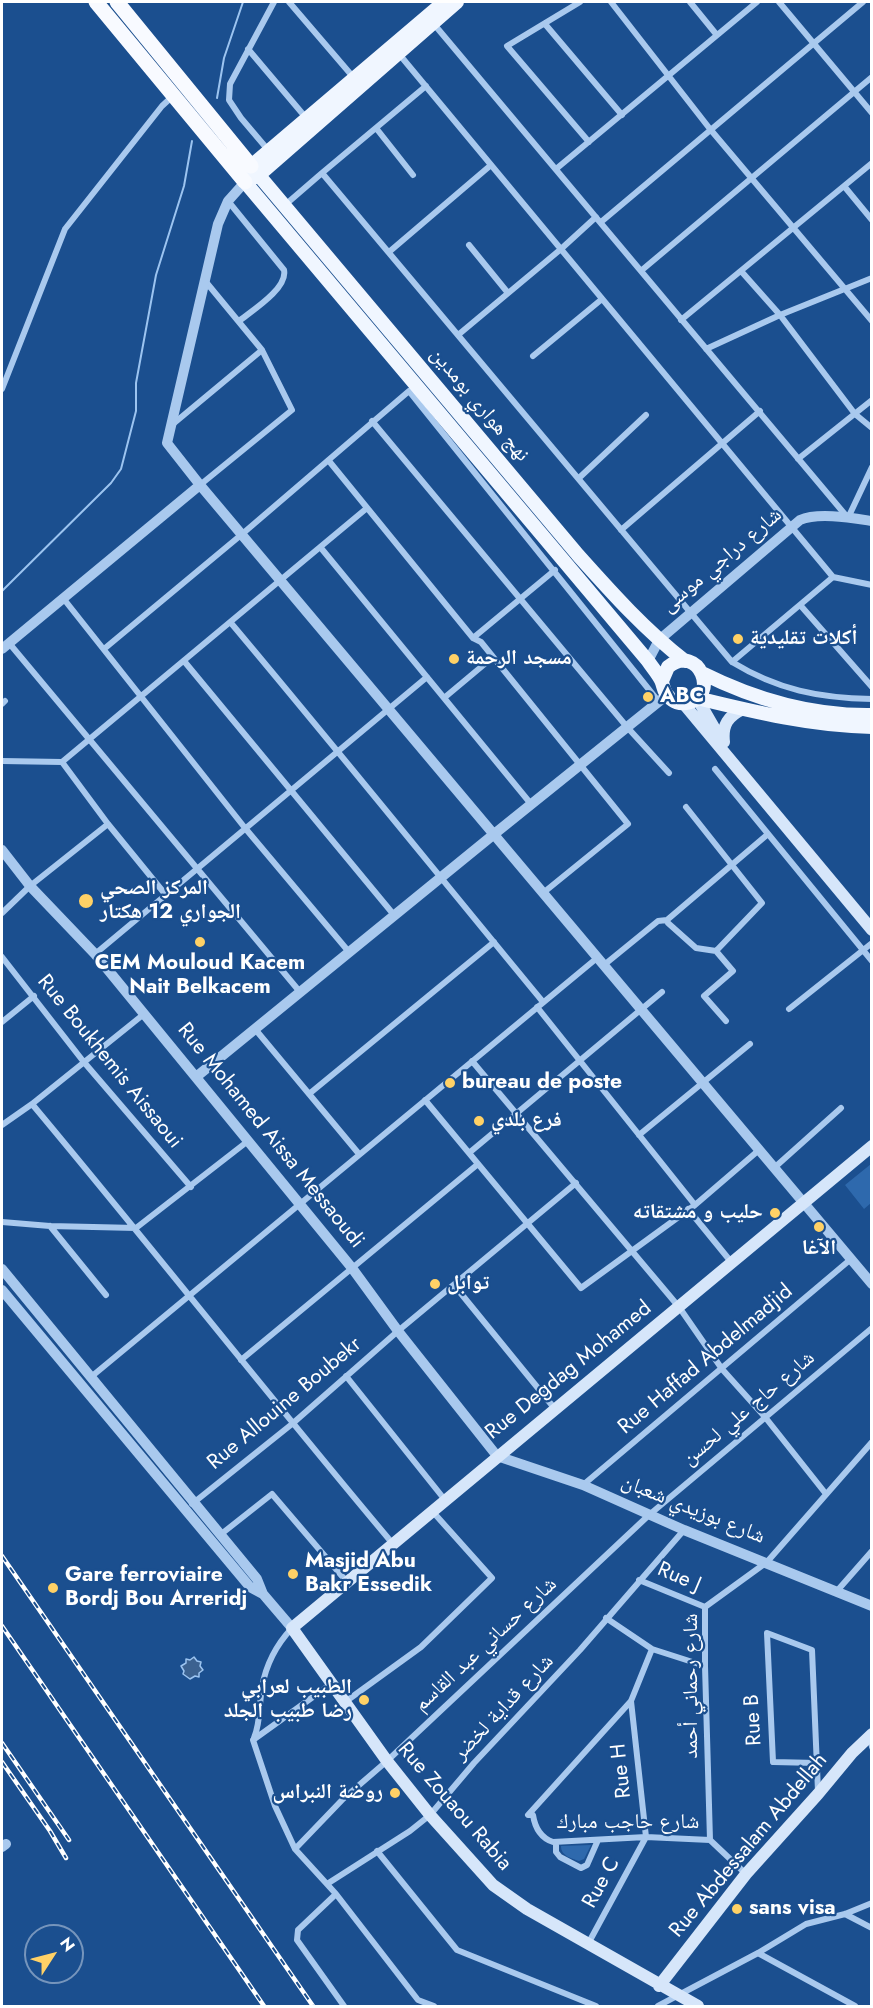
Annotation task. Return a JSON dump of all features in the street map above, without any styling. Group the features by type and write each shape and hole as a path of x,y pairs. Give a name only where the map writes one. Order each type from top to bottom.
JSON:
{"highway":[{"path":"96,2 146,49 252,174"},
{"path":"117,2 146,49"}],"main road":[{"path":"252,174 398,53 444,2"},
{"path":"252,174 269,151 354,78 430,19 457,2"},
{"name":"نهج هواري بومدين","path":"252,174 284,206 578,555 621,603 659,640 686,661"},
{"name":"نهج هواري بومدين","path":"252,174 401,370 648,661 662,681"},
{"path":"697,698 704,685 702,673 696,665 686,661 669,666 664,672 662,681 663,699 683,703 697,698 823,724 872,727"},
{"path":"702,673 753,694 789,705 817,711 872,715"},
{"path":"697,698 735,765"},
{"path":"683,703 872,930"},
{"path":"725,746 723,735 725,724 730,716 743,709"},
{"name":"Rue Degdag Mohamed","path":"292,1628 872,1146"},
{"name":"Rue Zouaou Rabia","path":"292,1628 387,1761 430,1815 492,1885 527,1909 696,2006"},
{"name":"Rue Abdessalam Abdellah","path":"659,1986 746,1874 871,1739"}],"street":[{"path":"269,151 229,100 230,84 274,2"},
{"path":"289,2 354,78"},
{"path":"580,2 507,46 589,142"},
{"path":"611,2 710,129 872,321"},
{"path":"690,2 716,34"},
{"path":"556,170 757,2"},
{"path":"779,2 872,113"},
{"path":"458,335 863,2"},
{"path":"430,19 848,518 872,467"},
{"path":"545,24 622,115"},
{"path":"248,49 307,119"},
{"path":"398,53 833,577 868,584 872,592"},
{"path":"642,270 872,77"},
{"path":"284,206 426,86"},
{"path":"2,389 65,229 155,115 181,91"},
{"path":"376,128 413,175"},
{"path":"681,320 872,163"},
{"path":"389,252 491,165"},
{"path":"321,173 732,662 754,676 792,690 847,699 872,699"},
{"path":"252,174 228,201 218,224 167,443 241,535 872,1284"},
{"path":"844,186 872,220"},
{"path":"228,201 284,270 285,275 279,288 240,321"},
{"path":"469,245 508,293"},
{"path":"741,271 780,315 855,414 872,428"},
{"path":"706,349 780,315 872,278"},
{"path":"206,282 262,350 292,410 5,646 89,740 300,992"},
{"path":"533,356 602,299"},
{"path":"172,425 262,350"},
{"path":"196,1077 663,699 408,391 401,370 412,359"},
{"path":"104,649 329,461 408,391"},
{"path":"798,459 872,400"},
{"path":"621,530 760,411"},
{"path":"579,478 646,415"},
{"path":"372,421 627,727 669,773"},
{"path":"329,461 473,638 481,642 628,824 543,892"},
{"path":"2,761 62,762 368,508"},
{"name":"شارع دراجي موسى","path":"648,661 659,640 792,527 807,517 872,521"},
{"path":"321,549 531,804"},
{"path":"473,638 555,570"},
{"path":"732,662 833,577"},
{"path":"63,598 246,828 349,952"},
{"path":"801,606 872,687"},
{"path":"231,623 338,750 543,1002"},
{"path":"444,698 493,657"},
{"path":"184,662 394,915"},
{"path":"95,954 427,677"},
{"path":"62,762 108,824 165,894"},
{"path":"715,769 872,961"},
{"path":"686,807 762,903 716,951"},
{"path":"2,913 30,886 108,824"},
{"path":"91,1377 543,1002 658,921 667,920 768,834"},
{"name":"Rue Mohamed Aissa Messaoudi","path":"2,850 30,886 95,954 300,1203 497,1456"},
{"path":"667,920 696,948 716,951 733,971 704,996 726,1021"},
{"path":"309,1094 494,942"},
{"path":"789,1009 872,943"},
{"name":"Rue Boukhemis Aissaoui","path":"2,957 83,1061 191,1188"},
{"path":"469,1153 662,992"},
{"path":"2,1022 34,996"},
{"path":"537,1007 695,1205"},
{"path":"2,1125 32,1104 144,1014"},
{"path":"255,1029 359,1154"},
{"path":"639,1135 750,1044"},
{"path":"472,1061 679,1306 722,1369 765,1417 826,1494"},
{"path":"425,1100 581,1288 695,1205 759,1150"},
{"path":"32,1104 136,1228 292,1424 393,1545"},
{"path":"774,1168 841,1108"},
{"path":"2,1222 50,1226 136,1228 191,1188 249,1141"},
{"path":"241,1360 478,1164"},
{"name":"Rue Allouine Boubekr","path":"189,1506 292,1424 398,1331 576,1183"},
{"path":"688,1209 732,1263"},
{"path":"50,1226 106,1294"},
{"name":"Rue Haffad Abdelmadjid","path":"583,1485 851,1259"},
{"path":"2,1269 91,1377 250,1587 263,1594"},
{"path":"454,1285 555,1409"},
{"path":"2,1290 189,1506 220,1535 257,1579 263,1594 292,1628 281,1640 262,1686 259,1725 253,1740 275,1806 295,1848 336,1894 418,2000 434,2007"},
{"name":"شارع حاج علي لحسن","path":"649,1515 872,1328"},
{"path":"346,1376 445,1501"},
{"name":"شارع رحماني أحمد","path":"710,1840 705,1607 767,1562 872,1442"},
{"name":"شارع بوزيدي شعبان","path":"497,1456 583,1485 684,1530 872,1606"},
{"path":"220,1535 272,1494 347,1583"},
{"path":"345,1702 421,1647 492,1578 432,1512"},
{"name":"شارع حساني عبد القاسم","path":"295,1848 343,1800 649,1515"},
{"name":"شارع قداية لخضر","path":"327,1884 410,1831 430,1815 474,1763 580,1650 684,1530"},
{"path":"837,1591 872,1551"},
{"name":"Rue J","path":"639,1580 705,1607"},
{"path":"606,1618 652,1649 705,1666"},
{"name":"Rue B","path":"766,1633 812,1650 817,1763 772,1762 766,1633"},
{"path":"631,1701 652,1649"},
{"path":"253,1740 332,1684"},
{"name":"شارع حاجب مبارك","path":"631,1701 528,1815 533,1815 543,1837 556,1842 646,1837 710,1840 746,1874"},
{"name":"Rue H","path":"631,1701 646,1837"},
{"path":"817,1763 818,1794"},
{"name":"Rue C","path":"587,1944 646,1837"},
{"path":"556,1842 556,1852 560,1857 581,1868 587,1865 598,1840"},
{"path":"377,1851 457,1950 596,2007"},
{"path":"336,1894 298,1929 297,1940 344,2007"},
{"path":"658,2007 678,1994 758,1953 806,1924 845,1914 872,1903"},
{"path":"845,1914 872,1928"},
{"path":"758,1953 855,2007"}],"shaded area":[{"path":"871,1164 871,1203 864,1209 845,1185"},
{"path":"194,1657 201,1662 200,1666 203,1670 199,1673 199,1677 195,1676 190,1679 183,1674 181,1666 186,1663 186,1659 190,1660"},
{"path":"591,1845 584,1859 579,1861 570,1858 561,1849 561,1846"}],"waterway":[{"path":"217,98 224,58 243,2"},
{"path":"2,591 111,483 121,469 136,411 136,383 156,275 184,186 192,141"}],"railway":[{"path":"2,1556 313,2006"},
{"path":"2,1626 264,2006"},
{"path":"2,1743 69,1840"},
{"path":"2,1762 66,1858"}],"place":[{"name":"أكلات تقليدية","path":"738,639"},
{"name":"مسجد الرحمة","path":"454,659"},
{"name":"ABC","path":"648,697"},
{"name":"المركز الصحي الجواري 12 هكتار","path":"86,901"},
{"name":"CEM Mouloud Kacem Nait Belkacem","path":"200,942"},
{"name":"bureau de poste","path":"450,1083"},
{"name":"فرع بلدي","path":"479,1121"},
{"name":"حليب و مشتقاته","path":"775,1213"},
{"name":"الآغا","path":"819,1227"},
{"name":"توابل","path":"435,1284"},
{"name":"Masjid Abu Bakr Essedik","path":"293,1574"},
{"name":"Gare ferroviaire Bordj Bou Arreridj","path":"53,1588"},
{"name":"الطبيب لعرابي رضا طبيب الجلد","path":"364,1700"},
{"name":"روضة النبراس","path":"395,1793"},
{"name":"sans visa","path":"737,1909"}]}
